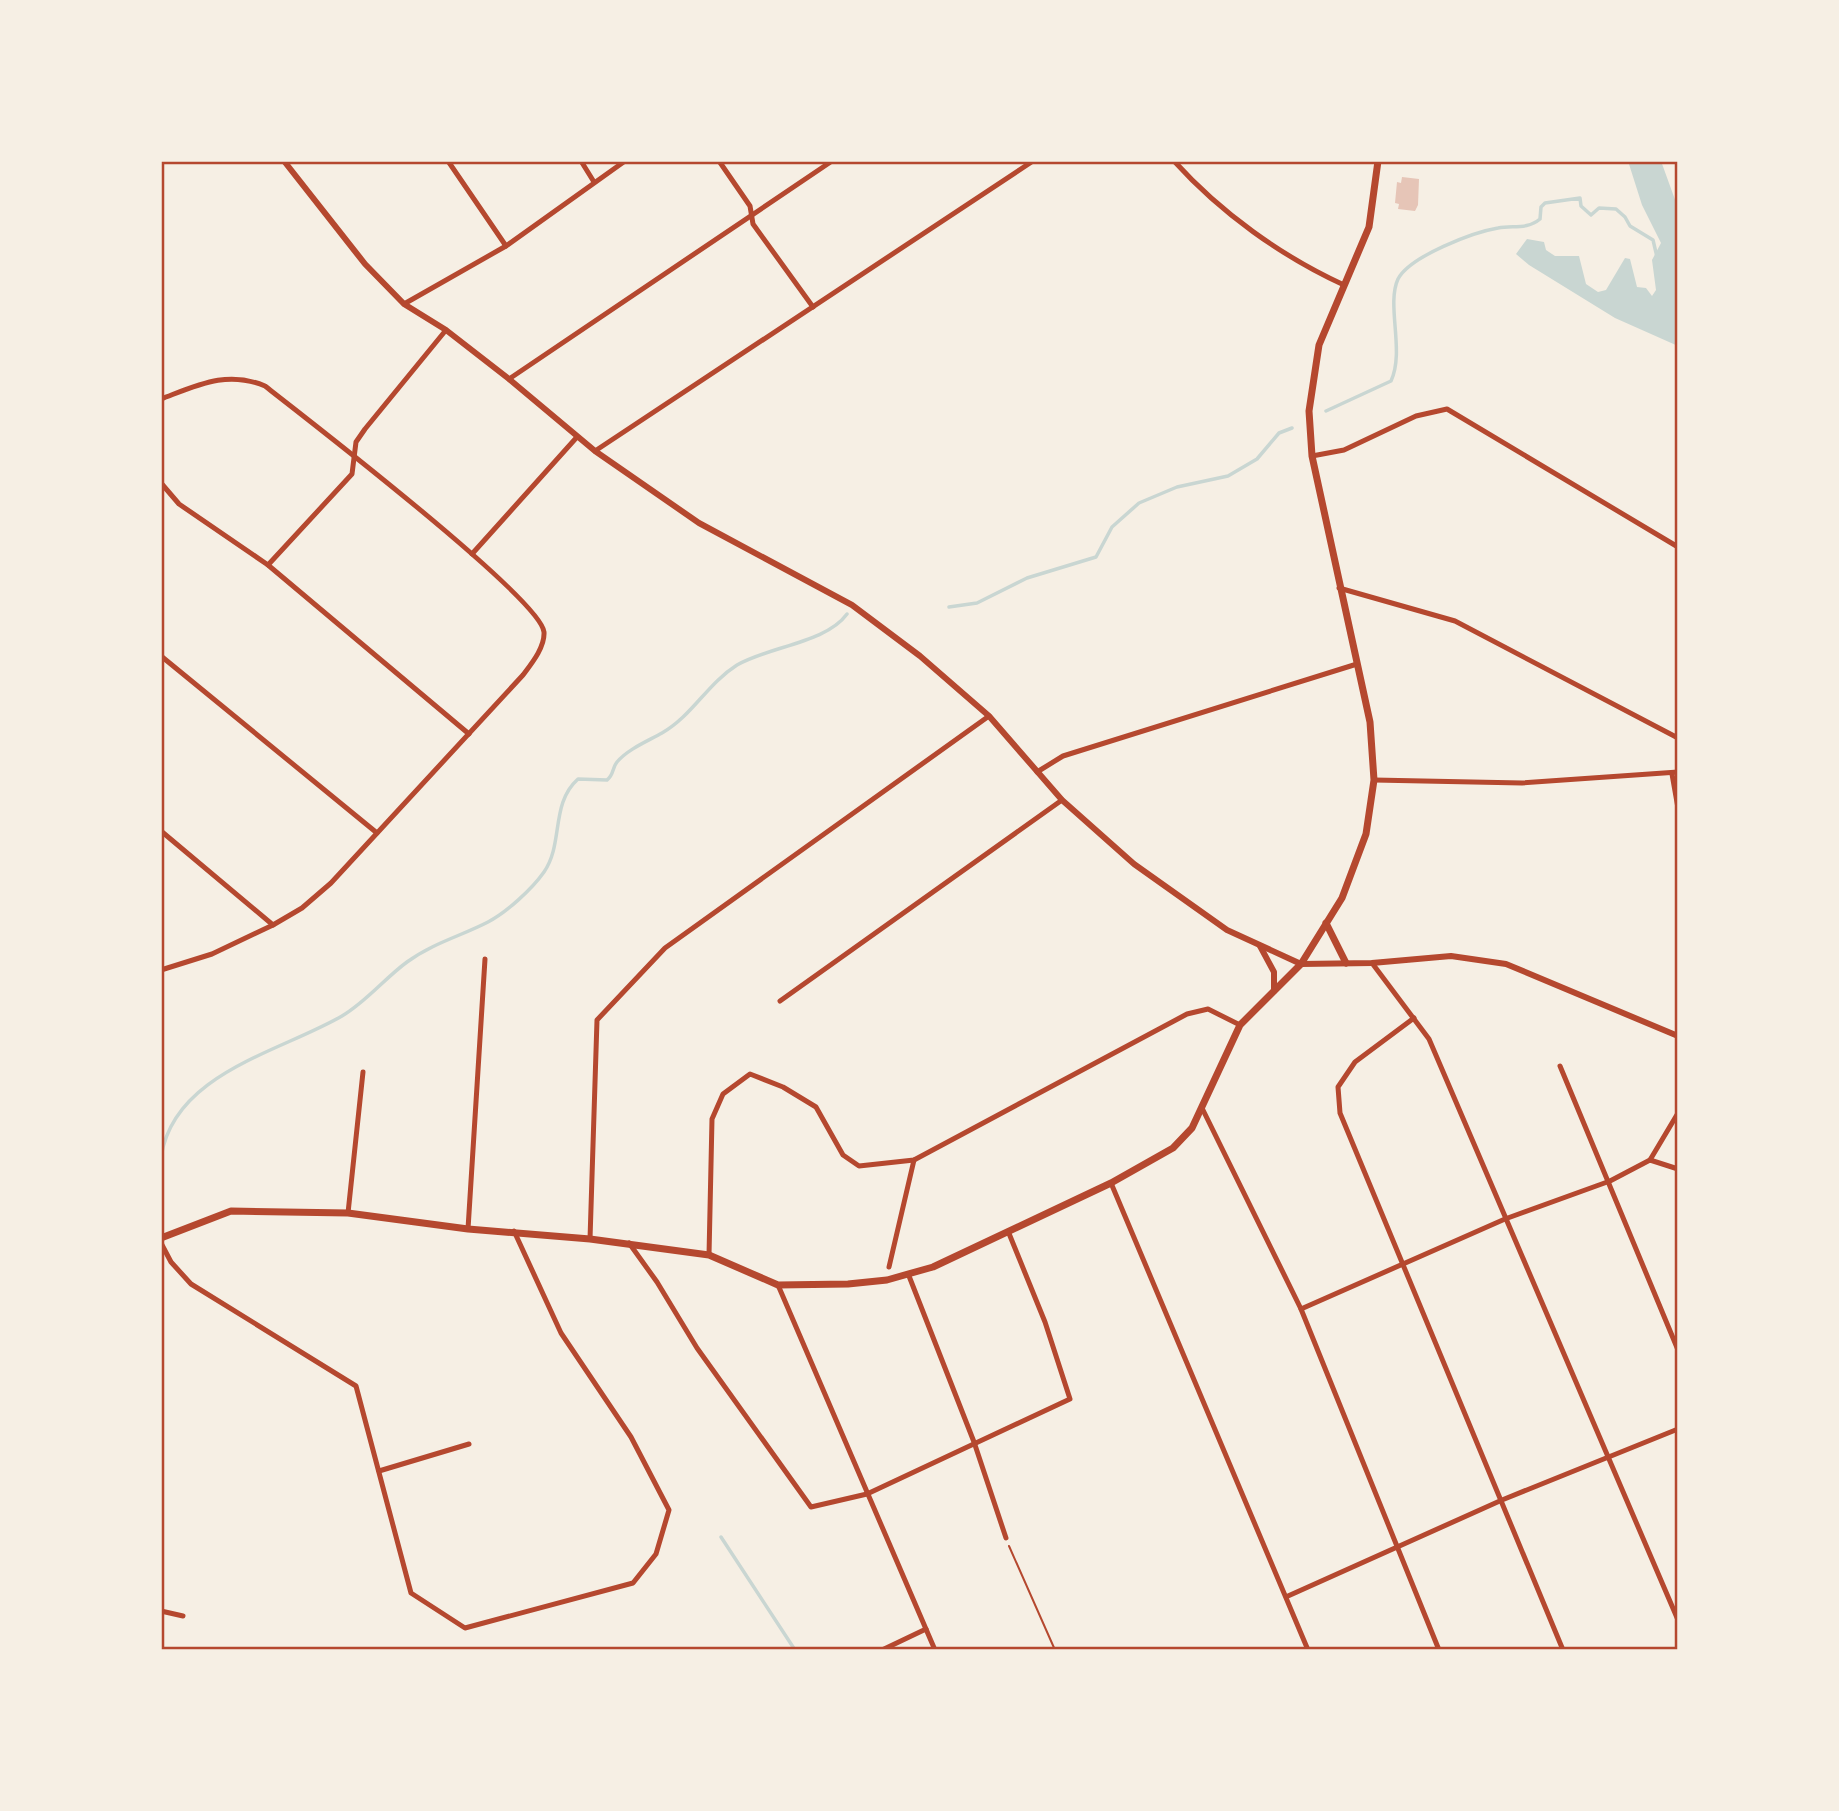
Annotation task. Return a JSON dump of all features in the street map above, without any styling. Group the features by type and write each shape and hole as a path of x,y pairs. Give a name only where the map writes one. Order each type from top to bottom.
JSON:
{"main road":[{"path":"161,1241 230,1211 348,1213 468,1229 590,1238 709,1255 778,1285 848,1284 909,1276 1111,1183 1173,1148 1192,1128 1240,1025 1301,964 1342,898 1366,834 1374,780 1370,722 1311,456 1309,411 1319,345 1369,227 1378,161"},
{"path":"1326,923 1346,963"}],"street":[{"path":"284,161 365,264 404,304 446,330 595,452 699,523 852,605 920,656 989,716 1062,800 1134,864 1227,930 1301,964 1451,956 1506,964 1678,1036"},
{"path":"448,161 506,246"},
{"path":"581,161 594,181"},
{"path":"404,304 506,246 625,161"},
{"path":"719,161 750,206 753,223 813,307"},
{"path":"509,379 832,161"},
{"path":"595,452 1033,161"},
{"path":"1174,161 1219,204 1255,232 1313,271 1344,285"},
{"path":"268,565 352,474 356,442 446,330"},
{"path":"161,399 210,380 236,377 265,386 472,554 524,601 540,622 544,634 538,655 523,675 331,883 302,908 273,925 212,954 161,970"},
{"path":"1311,456 1344,450 1416,416 1447,409 1678,547"},
{"path":"472,554 577,437"},
{"path":"161,483 179,503 268,565 469,734"},
{"path":"1339,588 1455,621 1678,738"},
{"path":"161,656 377,833"},
{"path":"1037,772 1063,756 1357,664"},
{"path":"590,1238 597,1020 665,948 989,716"},
{"path":"1374,780 1522,783 1675,773 1678,808"},
{"path":"780,1001 1062,800"},
{"path":"161,831 273,925"},
{"path":"1259,945 1274,972 1274,991"},
{"path":"468,1229 485,959"},
{"path":"1372,962 1429,1039 1611,1458 1678,1620"},
{"path":"709,1255 712,1119 723,1094 750,1074 783,1087 816,1107 842,1155 859,1166 914,1160 1187,1014 1208,1009 1240,1025"},
{"path":"1414,1017 1355,1062 1338,1087 1340,1113 1563,1650"},
{"path":"1560,1066 1678,1350"},
{"path":"348,1213 363,1072"},
{"path":"1202,1108 1301,1309 1439,1650"},
{"path":"1301,1309 1505,1219 1610,1181 1650,1160 1678,1113"},
{"path":"889,1267 914,1160"},
{"path":"1650,1160 1678,1169"},
{"path":"1111,1183 1288,1595 1308,1650"},
{"path":"161,1241 171,1262 191,1284 356,1386 411,1593 465,1628 633,1583 656,1553 669,1510 631,1437 561,1333 514,1231"},
{"path":"629,1243 657,1282 697,1348 811,1507 867,1494 1070,1399 1045,1322 1008,1231"},
{"path":"909,1276 974,1442 1006,1538"},
{"path":"778,1285 935,1650"},
{"path":"1288,1595 1502,1500 1678,1429"},
{"path":"379,1471 469,1444"},
{"path":"161,1611 183,1616"},
{"path":"882,1650 926,1629"}],"path":[{"path":"1006,1538 1055,1650"}],"shaded area":[{"path":"1628,161 1661,161 1678,208 1678,346 1615,318 1529,265 1516,254 1527,239 1544,242 1546,250 1555,256 1579,256 1586,284 1598,292 1606,290 1625,258 1630,259 1637,287 1646,288 1652,296 1656,290 1652,260 1661,243 1642,205"}],"building":[{"path":"1402,177 1419,179 1418,205 1415,211 1398,209 1399,204 1395,203 1397,182 1401,183"}],"waterway":[{"path":"1326,411 1391,381 1396,356 1394,302 1398,279 1415,262 1444,246 1487,230 1530,225 1540,219 1541,207 1545,203 1580,198 1581,206 1591,215 1599,208 1616,209 1630,226 1653,240 1657,257"},
{"path":"949,607 977,603 1027,578 1096,557 1112,527 1139,503 1177,487 1228,476 1257,459 1279,433 1292,428"},
{"path":"161,1157 170,1128 186,1105 208,1085 233,1068 342,1016 417,955 488,922 519,900 539,879 550,861 564,800 578,779 607,780 622,757 673,726 717,681 737,665 826,632 847,614"},
{"path":"721,1537 795,1650"}]}
